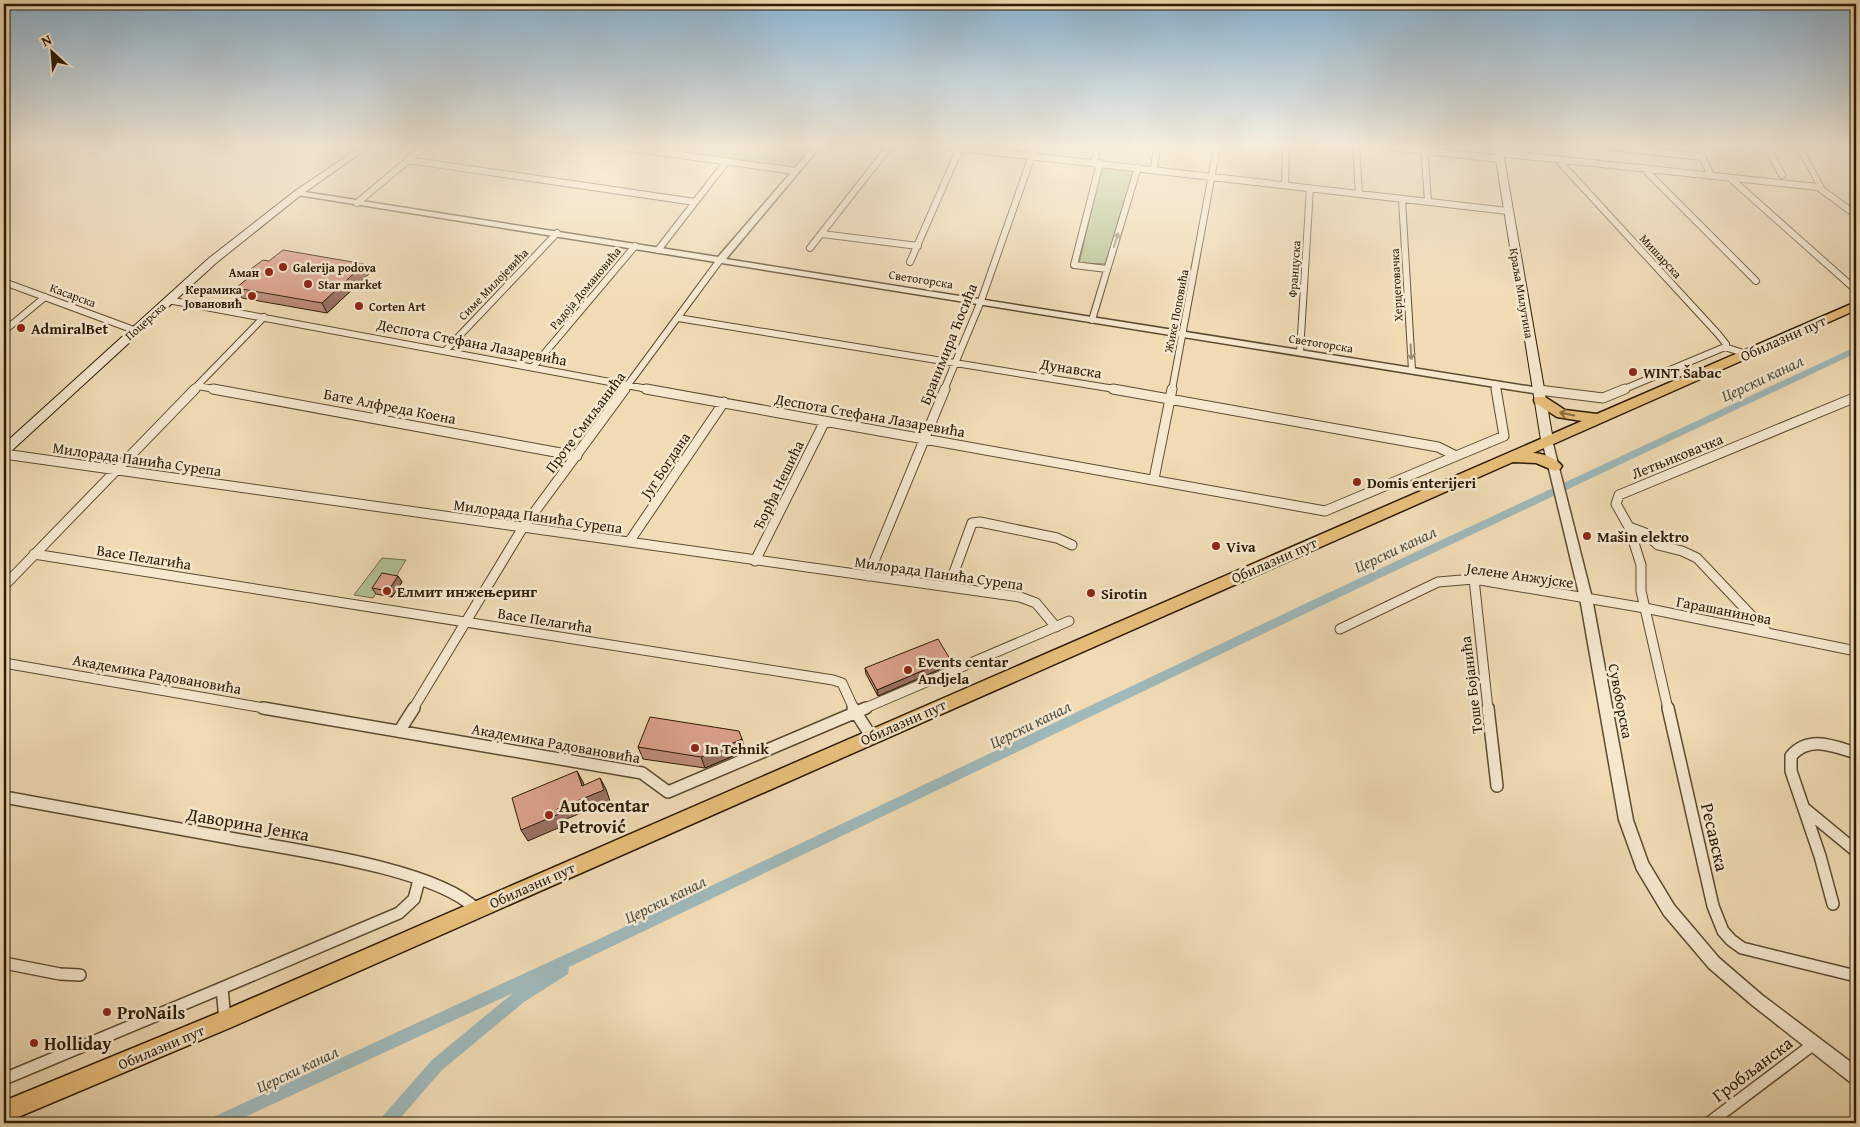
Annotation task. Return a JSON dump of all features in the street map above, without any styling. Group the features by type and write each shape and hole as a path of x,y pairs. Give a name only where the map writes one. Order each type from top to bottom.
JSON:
{"main road":[{"name":"Поцерска","path":"4,453 134,330 212,260 290,200"},
{"name":"Краља Милутина","path":"1506,200 1547,440"},
{"name":"Обилазни пут","path":"4,1112 225,1020 1509,456 1856,306"},
{"path":"1540,394 1562,414 1597,418"},
{"path":"1509,456 1538,458 1556,468"}],"street":[{"name":"Светогорска","path":"341,200 1412,370 1495,384 1540,394"},
{"path":"679,200 695,202"},
{"path":"658,250 697,200"},
{"name":"Проте Смиљанића","path":"400,730 464,621 522,528 630,385 720,260 771,200"},
{"path":"810,248 848,200"},
{"path":"910,262 938,200"},
{"name":"Бранимира Ћосића","path":"868,576 981,301 1017,200"},
{"path":"1089,200 1074,265 1107,269"},
{"path":"1092,320 1128,200"},
{"name":"Жике Поповића","path":"1154,480 1209,200"},
{"name":"Француска","path":"1300,352 1309,200"},
{"name":"Херцеговачка","path":"1402,200 1412,370"},
{"path":"1410,200 1508,211"},
{"name":"Мишарска","path":"1594,200 1718,334 1726,344 1725,347"},
{"path":"1675,200 1756,281"},
{"path":"1754,200 1856,290"},
{"path":"1836,200 1856,215"},
{"name":"Симе Милојевића","path":"445,351 557,233"},
{"path":"822,234 918,246"},
{"name":"Радоја Домановића","path":"533,367 635,246"},
{"name":"Касарска","path":"4,282 134,330"},
{"path":"4,331 45,297"},
{"name":"Деспота Стефана Лазаревића","path":"168,300 923,440 1325,511 1504,436 1495,384"},
{"path":"4,586 264,317"},
{"name":"Дунавска","path":"678,318 1170,398 1438,447 1456,456"},
{"path":"1540,394 1603,398 1725,347 1746,354"},
{"name":"Бате Алфреда Коена","path":"197,386 319,406 577,456"},
{"name":"Летњиковачка","path":"1645,608 1641,591 1641,565 1629,526 1616,504 1619,495 1856,397"},
{"name":"Југ Богдана","path":"629,542 724,402"},
{"name":"Ђорђа Нешића","path":"755,561 825,421"},
{"name":"Сувоборска","path":"1547,440 1556,468 1586,598 1626,820 1634,846 1656,891 1702,950 1757,1000 1856,1076"},
{"name":"Милорада Панића Сурепа","path":"4,453 522,528 1020,597 1036,602 1056,626"},
{"path":"949,586 972,523 980,522 1057,538 1072,544"},
{"path":"1629,526 1645,533 1658,545 1682,551 1697,558 1768,633"},
{"path":"23,566 46,556 44,552 48,539"},
{"name":"Васе Пелагића","path":"34,554 833,680 842,683 855,712 871,736"},
{"name":"Јелене Анжујске","path":"1340,629 1438,582 1474,579 1586,598"},
{"name":"Тоше Бојанића","path":"1474,579 1497,786"},
{"name":"Гарашанинова","path":"1586,598 1645,608 1856,651"},
{"name":"Ресавска","path":"1645,608 1713,906 1723,933 1727,939 1742,948 1856,976"},
{"name":"Академика Радовановића","path":"4,663 642,773 668,792 1069,621"},
{"path":"1833,904 1791,771 1791,756 1802,745 1814,743 1856,752"},
{"name":"Даворина Јенка","path":"4,798 320,855 407,874 423,884 465,898 476,909"},
{"path":"1804,809 1856,851"},
{"path":"4,1079 399,912 412,901 423,884"},
{"path":"4,964 80,976"},
{"path":"222,988 225,1020"},
{"name":"Гробљанска","path":"1709,1123 1815,1043"}],"green space":[{"path":"1094,200 1125,200 1107,264 1079,263"},
{"path":"382,558 406,560 395,578 386,577 373,598 354,595"}],"building":[{"name":"Star market","path":"283,250 364,264 322,303 236,288 258,270 251,269 263,260 269,261"},
{"path":"382,573 398,576 388,591 372,588"},
{"name":"Events centar Andjela","path":"938,639 950,659 877,690 865,668"},
{"path":"650,717 739,731 742,739 701,757 638,747"},
{"path":"577,771 582,786 600,778 604,790 557,809 559,814 521,830 512,798"}],"waterway":[{"name":"Церски канал","path":"216,1123 602,945 1317,603 1856,350"},
{"path":"386,1123 437,1065 519,997 563,969"}],"place":[{"name":"Galerija podova","path":"283,267"},
{"name":"Аман","path":"269,272"},
{"name":"Star market","path":"308,284"},
{"name":"Керамика Јовановић","path":"252,296"},
{"name":"Corten Art","path":"359,306"},
{"name":"AdmiralBet","path":"21,328"},
{"name":"WINT Šabac","path":"1633,372"},
{"name":"Domis enterijeri","path":"1357,482"},
{"name":"Mašin elektro","path":"1587,536"},
{"name":"Viva","path":"1216,546"},
{"name":"Елмит инжењеринг","path":"387,591"},
{"name":"Sirotin","path":"1091,593"},
{"name":"Events centar Andjela","path":"908,670"},
{"name":"In Tehnik","path":"695,748"},
{"name":"Autocentar Petrović","path":"549,815"},
{"name":"ProNails","path":"107,1012"},
{"name":"Holliday","path":"34,1043"}]}
